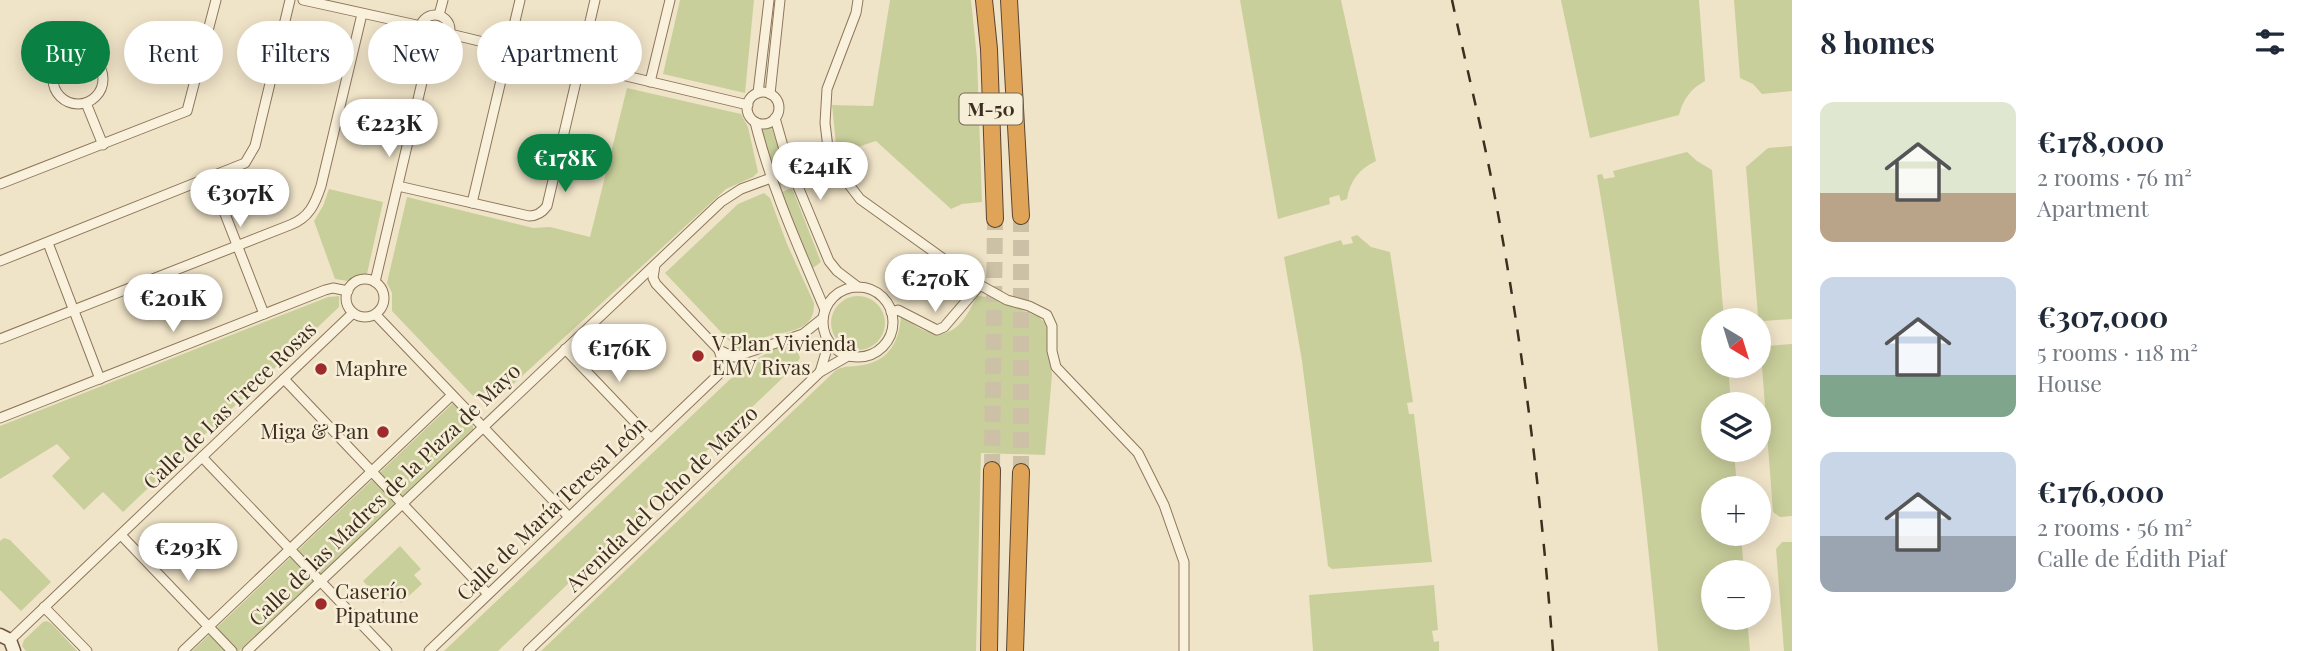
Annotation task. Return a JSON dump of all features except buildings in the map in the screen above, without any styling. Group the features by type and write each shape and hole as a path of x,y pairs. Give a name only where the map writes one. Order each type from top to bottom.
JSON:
{"highway":[{"name":"M-50","path":"984,0 989,49 995,219"},
{"name":"M-50","path":"1009,0 1021,216"},
{"path":"989,651 992,470"},
{"path":"1015,651 1021,472"}],"street":[{"path":"0,184 187,111 216,0"},
{"path":"0,261 246,163 251,156 290,0"},
{"path":"303,0 396,21"},
{"path":"439,15 443,0"},
{"path":"515,21 520,0"},
{"path":"590,21 595,0"},
{"path":"650,82 670,0"},
{"path":"758,93 769,0"},
{"path":"770,94 758,93 751,98 748,105 749,114 755,121 771,178 824,314 824,333 836,350 848,356 868,356 882,348 890,335 891,312 879,295 859,288 836,271 829,261 787,160 775,118 778,106 770,94 780,0"},
{"path":"858,0 856,13 827,89 825,123 828,148 834,165 860,199 980,285 1007,300 1029,306 1047,315 1052,326 1052,351 1056,367 1138,453 1164,505 1184,562 1184,651"},
{"path":"0,339 296,223 313,207 321,186 362,14"},
{"path":"426,21 430,16 439,15 446,21"},
{"path":"75,55 90,58 101,69 103,77 99,93 86,103 70,103 57,93 54,85 53,77 60,62 75,55"},
{"path":"642,80 748,105"},
{"path":"375,282 422,84"},
{"path":"472,203 500,84"},
{"path":"398,186 529,216 544,211 576,84"},
{"path":"86,103 103,145"},
{"path":"755,121 767,123 775,118"},
{"path":"211,178 264,314"},
{"name":"Calle de las Madres de la Plaza de Mayo","path":"247,651 730,195 771,178"},
{"path":"48,243 100,379"},
{"path":"655,265 653,278 656,284 719,350 734,357 803,334 824,314 838,293 859,288"},
{"path":"362,279 375,282 383,290 385,301 376,315 364,318 353,313 346,303 351,285 362,279"},
{"path":"637,280 656,284"},
{"path":"891,312 898,310 937,330 944,327 980,285"},
{"path":"0,418 325,290 333,288 348,291"},
{"name":"Calle de Las Trece Rosas","path":"7,643 353,313"},
{"path":"376,315 569,517"},
{"name":"Avenida del Ocho de Marzo","path":"820,372 829,342"},
{"path":"565,349 651,439"},
{"name":"Calle de María Teresa León","path":"429,651 718,375 722,360 719,350"},
{"name":"Avenida del Ocho de Marzo","path":"528,651 820,372 848,356"},
{"path":"284,379 488,594"},
{"path":"183,651 452,395"},
{"path":"202,457 387,651"},
{"path":"121,535 232,651"},
{"path":"44,607 87,651"}],"green space":[{"path":"680,0 754,0 745,93 663,74"},
{"path":"890,0 971,0 977,58 982,202 962,204 951,209 876,141 837,154 832,105 873,106"},
{"path":"1240,0 1341,0 1376,161 1356,176 1347,199 1341,201 1339,195 1329,198 1330,204 1278,219"},
{"path":"1561,0 1699,0 1705,81 1688,95 1679,115 1590,138"},
{"path":"1734,0 1792,0 1792,91 1762,94 1753,84 1740,78"},
{"path":"627,88 741,114 748,127 758,172 726,189 495,401 487,392 475,398 392,311 392,293 387,283 407,197 533,228 550,227 590,237"},
{"path":"771,126 790,182 780,186 760,128"},
{"path":"1792,146 1792,319 1771,320 1771,308 1757,308 1746,167 1768,148"},
{"path":"1687,152 1712,170 1723,308 1701,308 1701,378 1729,378 1730,392 1701,392 1701,462 1735,462 1736,476 1701,476 1701,546 1742,546 1743,560 1701,560 1701,630 1748,630 1750,651 1658,651 1632,412 1597,175 1602,174 1604,179 1615,177 1613,171"},
{"path":"792,188 821,262 813,268 782,192"},
{"path":"329,189 383,202 367,274 348,281 335,279 314,221"},
{"path":"764,193 770,198 814,303 813,312 802,327 737,349 665,273 738,204"},
{"path":"1357,235 1371,247 1390,252 1413,402 1407,403 1409,414 1414,414 1432,562 1332,569 1328,566 1302,361 1284,257 1341,240 1343,245 1353,243 1351,237"},
{"path":"339,296 339,307 123,512 103,492 84,510 52,476 70,458 57,444 0,479 0,426 328,297"},
{"path":"863,296 873,300 881,308 885,323 881,338 873,346 853,350 843,346 835,338 831,318 835,308 843,300"},
{"path":"977,296 989,297 1039,317 1045,323 1049,336 1052,375 1045,455 981,453 976,651 541,651 836,370 863,365 886,354 898,334 901,316 930,333 948,332 962,322"},
{"path":"1792,344 1792,516 1780,517 1773,512 1769,462 1771,392 1764,392 1763,378 1771,378 1771,346"},
{"path":"790,347 798,352 800,358 795,366 498,651 444,651 744,366 776,348"},
{"path":"453,403 473,424 473,430 239,651 192,651"},
{"path":"4,538 10,540 51,582 21,611 0,590 0,541"},
{"path":"1782,542 1792,542 1792,651 1784,651 1776,549"},
{"path":"400,546 421,569 414,575 422,584 401,603 393,594 383,603 363,581"},
{"path":"1434,585 1438,630 1432,631 1434,642 1439,641 1439,651 1313,651 1309,595"},
{"path":"47,621 77,651 26,651 22,646 24,640"}],"tunnel":[{"path":"1021,216 1021,472"},
{"path":"992,470 995,219"}],"railway":[{"path":"1452,0 1487,159 1512,298 1543,533 1553,651"}],"place":[{"name":"V Plan Vivienda EMV Rivas","path":"698,356"},
{"name":"Maphre","path":"321,369"},
{"name":"Miga & Pan","path":"383,432"},
{"name":"Caserío Pipatune","path":"321,604"}]}
